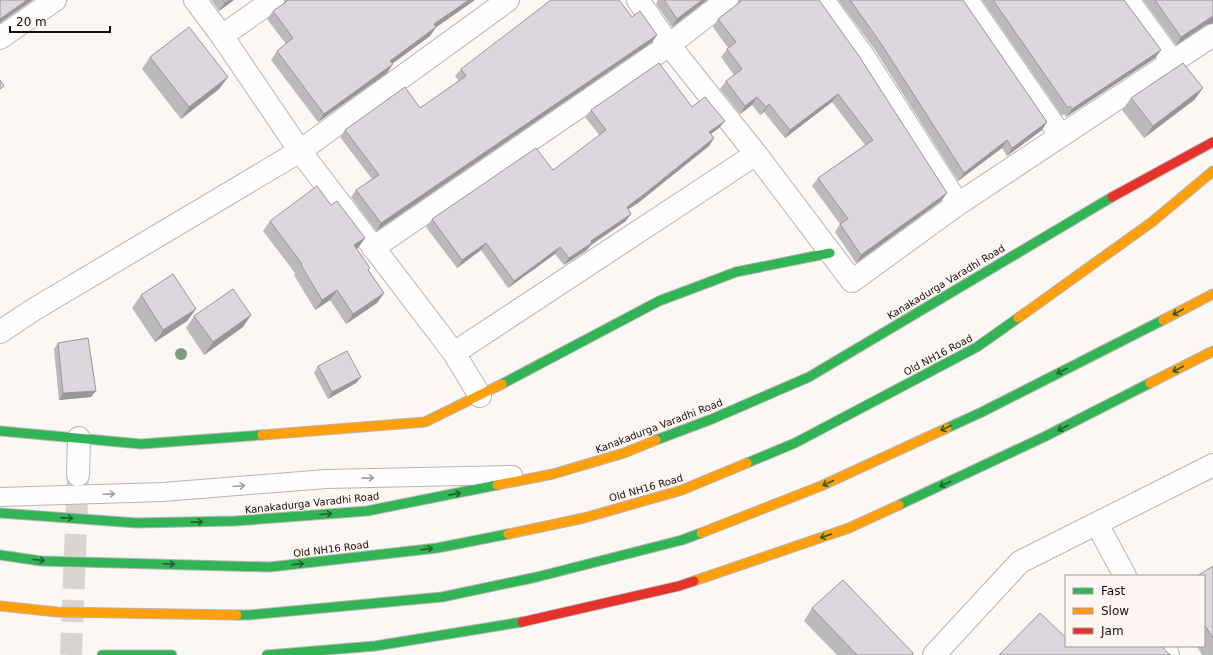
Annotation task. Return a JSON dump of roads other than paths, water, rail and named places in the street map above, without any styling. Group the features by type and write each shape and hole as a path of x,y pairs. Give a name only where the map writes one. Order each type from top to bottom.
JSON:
{"main road":[{"name":"Kanakadurga Varadhi Road","path":"0,513 137,523 235,522 367,510 554,474 624,453 809,377 1100,203 1213,142"},
{"name":"Old NH16 Road","path":"0,555 41,561 270,567 437,548 584,518 682,490 795,443 977,347 1152,222 1213,171"},
{"path":"0,431 141,444 425,422 480,396 659,301 736,272 830,253"},
{"path":"0,606 57,612 249,615 434,597 536,577 674,542 821,486 982,412 1213,294"},
{"path":"267,655 375,646 532,621 679,586 849,528 1044,438 1213,351"},
{"path":"102,655 172,655"}],"street":[{"path":"0,38 55,0"},
{"path":"195,0 222,36 300,151 454,353 480,396"},
{"path":"222,36 273,0"},
{"path":"0,332 33,310 300,151 508,0"},
{"path":"638,0 669,45 756,154 852,281 958,204 1213,35"},
{"path":"374,248 669,45 728,0"},
{"path":"823,0 864,56 958,204"},
{"path":"967,0 1061,136"},
{"path":"1128,0 1173,62"},
{"path":"454,353 756,154"},
{"path":"78,474 79,438"},
{"path":"934,655 1020,562 1213,465"},
{"path":"1097,524 1124,575"}],"lane":[{"path":"0,497 164,492 326,479 554,474"}],"tunnel":[{"path":"71,655 78,475"}]}
